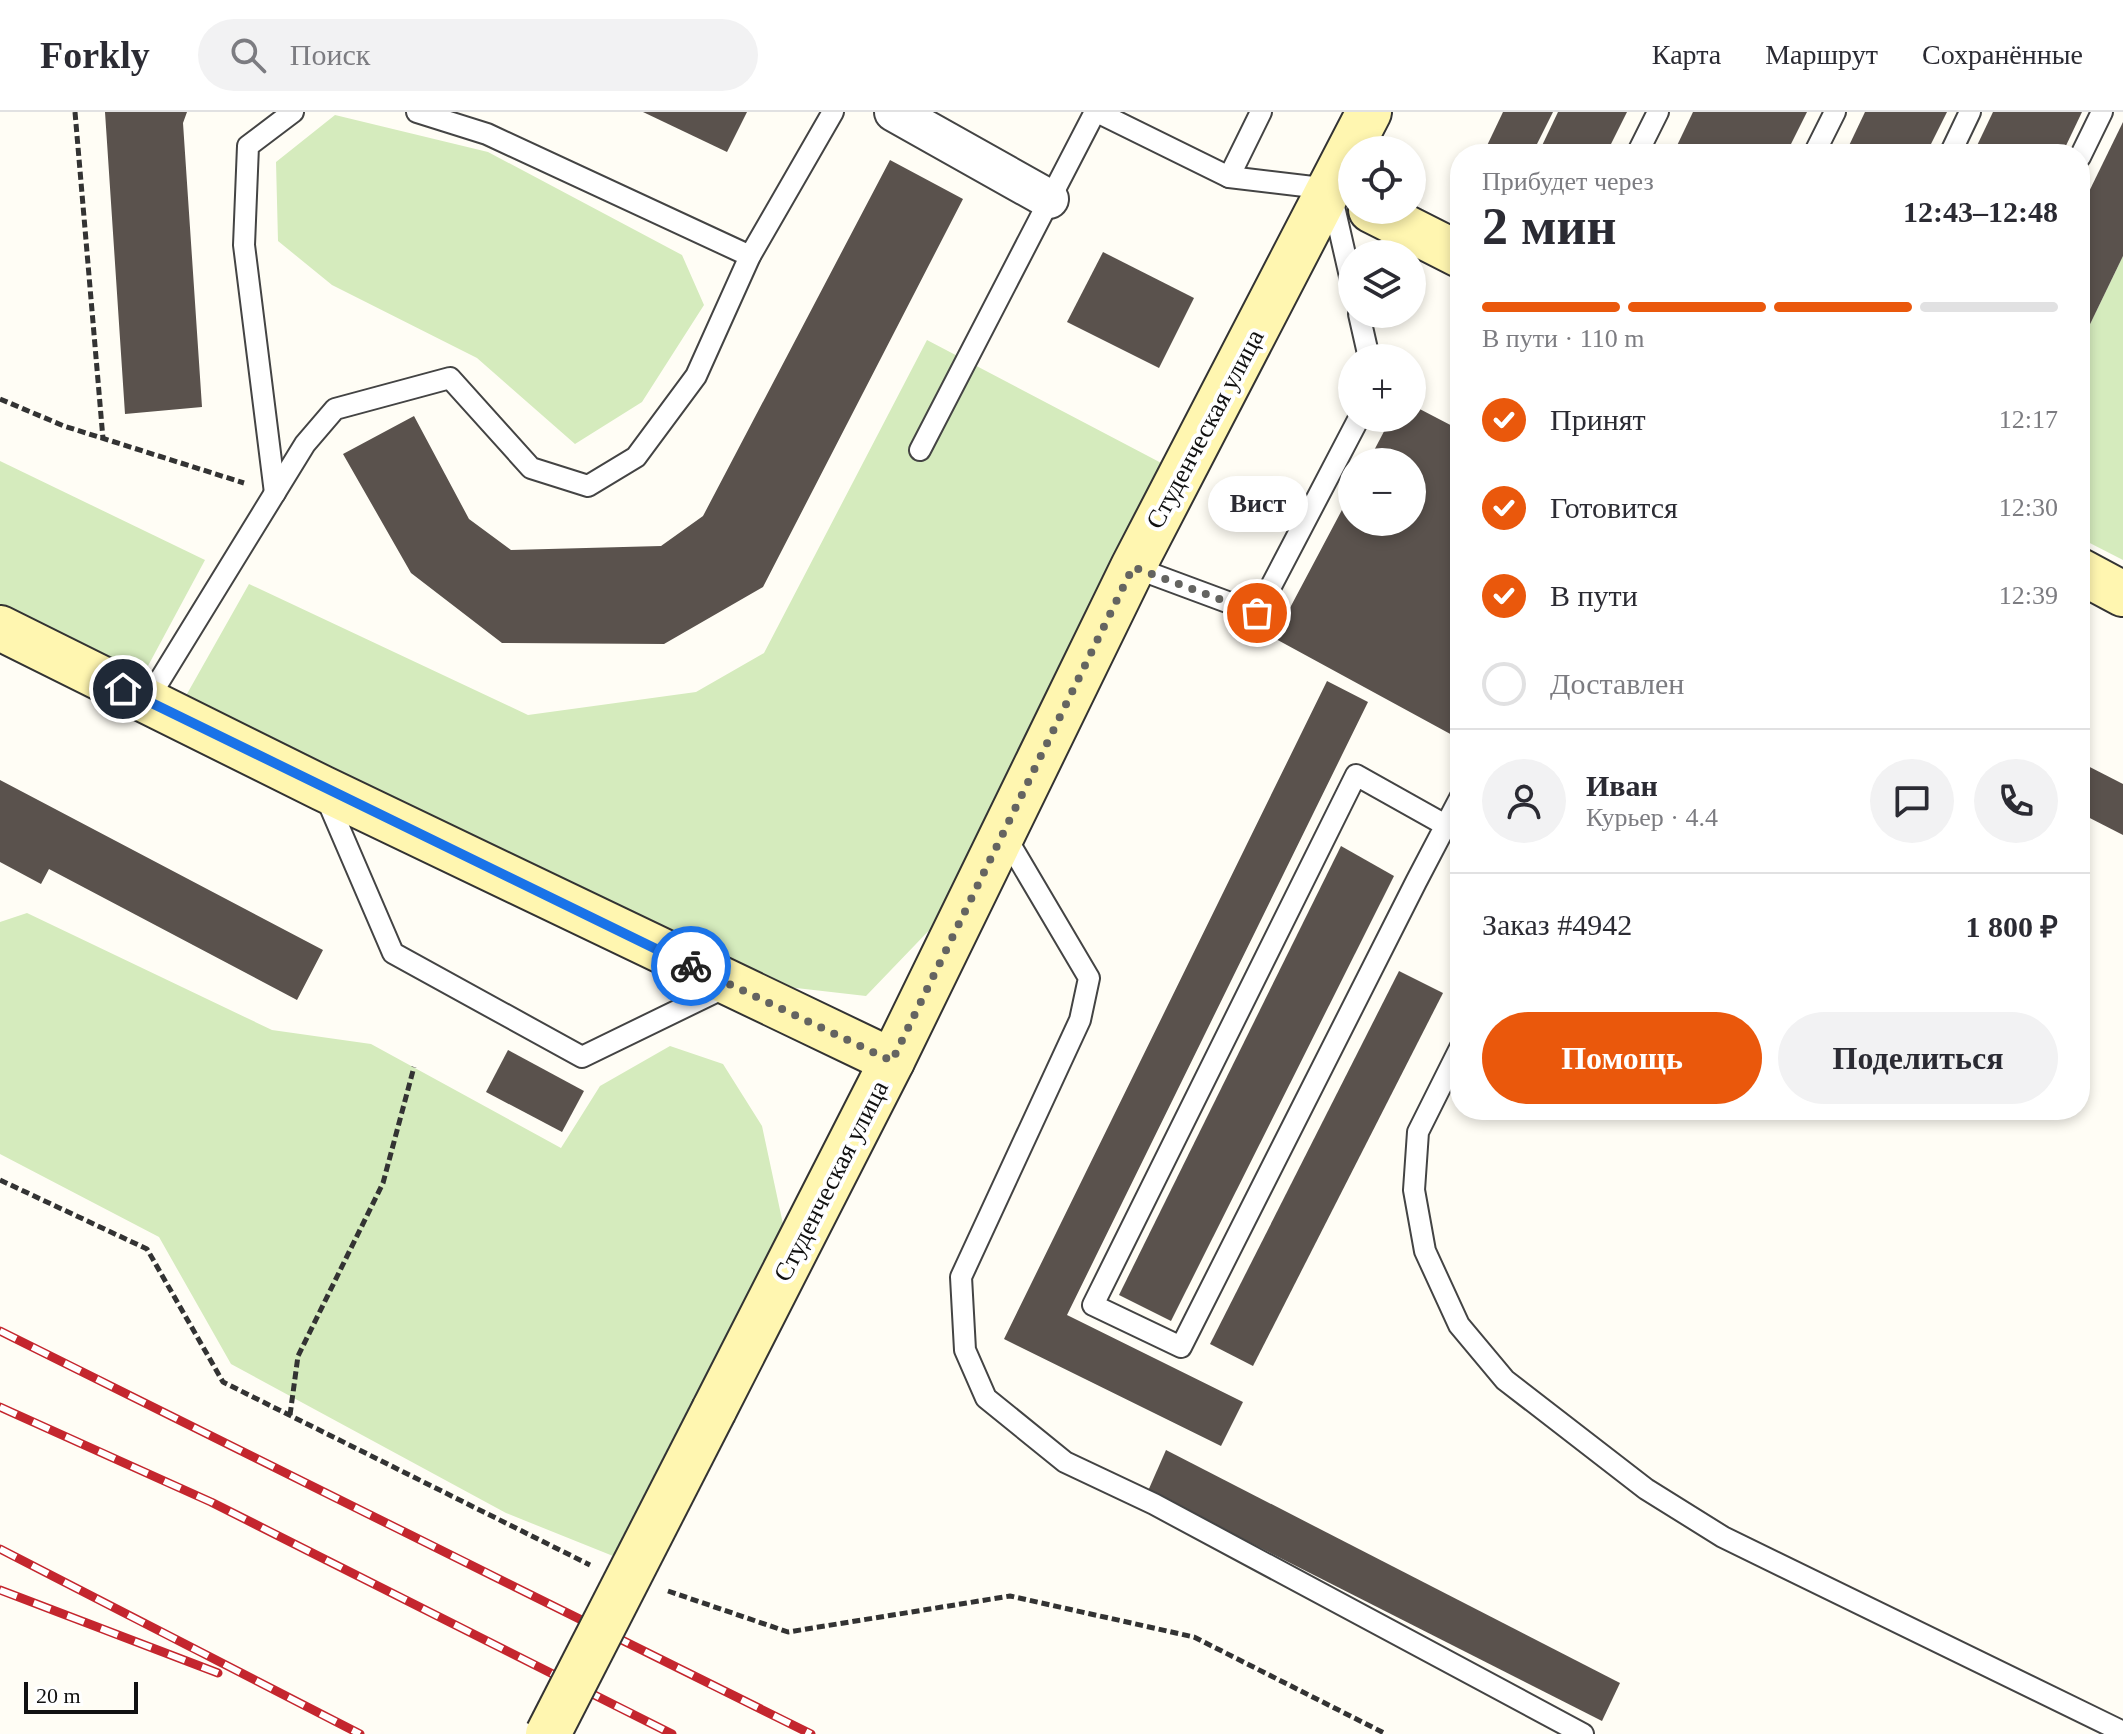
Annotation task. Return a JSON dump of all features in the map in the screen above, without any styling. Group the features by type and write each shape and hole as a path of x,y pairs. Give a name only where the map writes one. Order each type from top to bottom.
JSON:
{"main road":[{"name":"Студенческая улица","path":"1361,136 1369,112"},
{"name":"Студенческая улица","path":"548,1734 892,1061 1133,567 1338,200"},
{"path":"1399,224 1450,250"},
{"path":"2090,576 2123,594"},
{"path":"0,628 322,788 892,1061"}],"street":[{"path":"894,112 1049,199"}],"lane":[{"path":"275,493 244,245 248,146 293,112"},
{"path":"417,112 487,134 750,256"},
{"path":"147,701 305,444 335,409 450,378 531,468 588,486 636,457 696,376 750,256 833,112"},
{"path":"920,450 1096,112 1229,177 1338,195"},
{"path":"1229,177 1261,112"},
{"path":"1642,144 1658,112"},
{"path":"1819,144 1835,112"},
{"path":"1955,144 1970,112"},
{"path":"2086,144 2102,112"},
{"path":"1133,567 1257,613 1352,432"},
{"path":"1447,826 1356,775 1093,1305 1181,1347 1447,826 1450,820"},
{"path":"322,788 393,953 582,1057 731,985"},
{"path":"1004,834 1089,978 1080,1020 961,1277 965,1350 986,1398 1065,1462 1154,1504 1583,1734"},
{"path":"1450,1068 1418,1132 1414,1190 1425,1251 1459,1325 1505,1380 1646,1489 1723,1537 2123,1732"}],"path":[{"path":"75,112 103,439"},
{"path":"0,399 103,439 275,493"},
{"path":"290,1415 298,1356 383,1183 414,1067"}],"green space":[{"path":"335,115 488,152 682,255 704,305 642,402 575,444 477,358 332,285 278,241 276,162"},
{"path":"2123,256 2123,560 2090,543 2090,324"},
{"path":"927,340 1167,466 964,894 866,996 770,985 183,701 249,584 528,715 696,692 764,653"},
{"path":"0,461 205,560 142,677 0,606"},
{"path":"27,913 272,1030 371,1044 561,1148 600,1086 670,1046 723,1064 762,1126 783,1224 618,1558 506,1513 231,1364 159,1237 0,1154 0,922"}],"building":[{"path":"105,112 187,112 183,123 202,407 125,414"},
{"path":"643,112 747,112 727,152"},
{"path":"1503,112 1553,112 1537,144 1488,144"},
{"path":"1558,112 1627,112 1611,144 1543,144"},
{"path":"1693,112 1807,112 1791,144 1678,144"},
{"path":"1865,112 1947,112 1931,144 1850,144"},
{"path":"1993,112 2082,112 2067,144 1978,144"},
{"path":"2123,122 2123,256 2090,324 2090,190"},
{"path":"890,160 963,199 763,587 664,644 502,643 411,573 343,454 414,416 469,519 511,550 661,546 703,516"},
{"path":"1103,252 1194,298 1159,368 1067,322"},
{"path":"1426,412 1450,425 1450,734 1274,638 1338,517 1338,536 1426,536 1426,448 1375,448 1384,432 1426,432"},
{"path":"1327,681 1368,702 1067,1315 1243,1402 1221,1446 1004,1339"},
{"path":"2090,767 2123,784 2123,835 2090,818"},
{"path":"0,780 323,950 297,1000 49,869 41,884 0,862"},
{"path":"1341,846 1394,876 1171,1321 1119,1295"},
{"path":"1399,971 1443,993 1253,1366 1210,1344"},
{"path":"508,1050 584,1091 562,1132 486,1092"},
{"path":"1166,1450 1620,1683 1602,1721 1148,1491"}],"railway":[{"path":"0,1331 811,1734"},
{"path":"0,1407 211,1502 672,1734"},
{"path":"0,1549 360,1734"},
{"path":"0,1590 218,1673"}],"way so far":[{"path":"691,966 892,1061 1133,567 1257,613"}],"place":[{"name":"Вист","path":"1257,613"}],"route":[{"path":"123,689 691,966"}]}
